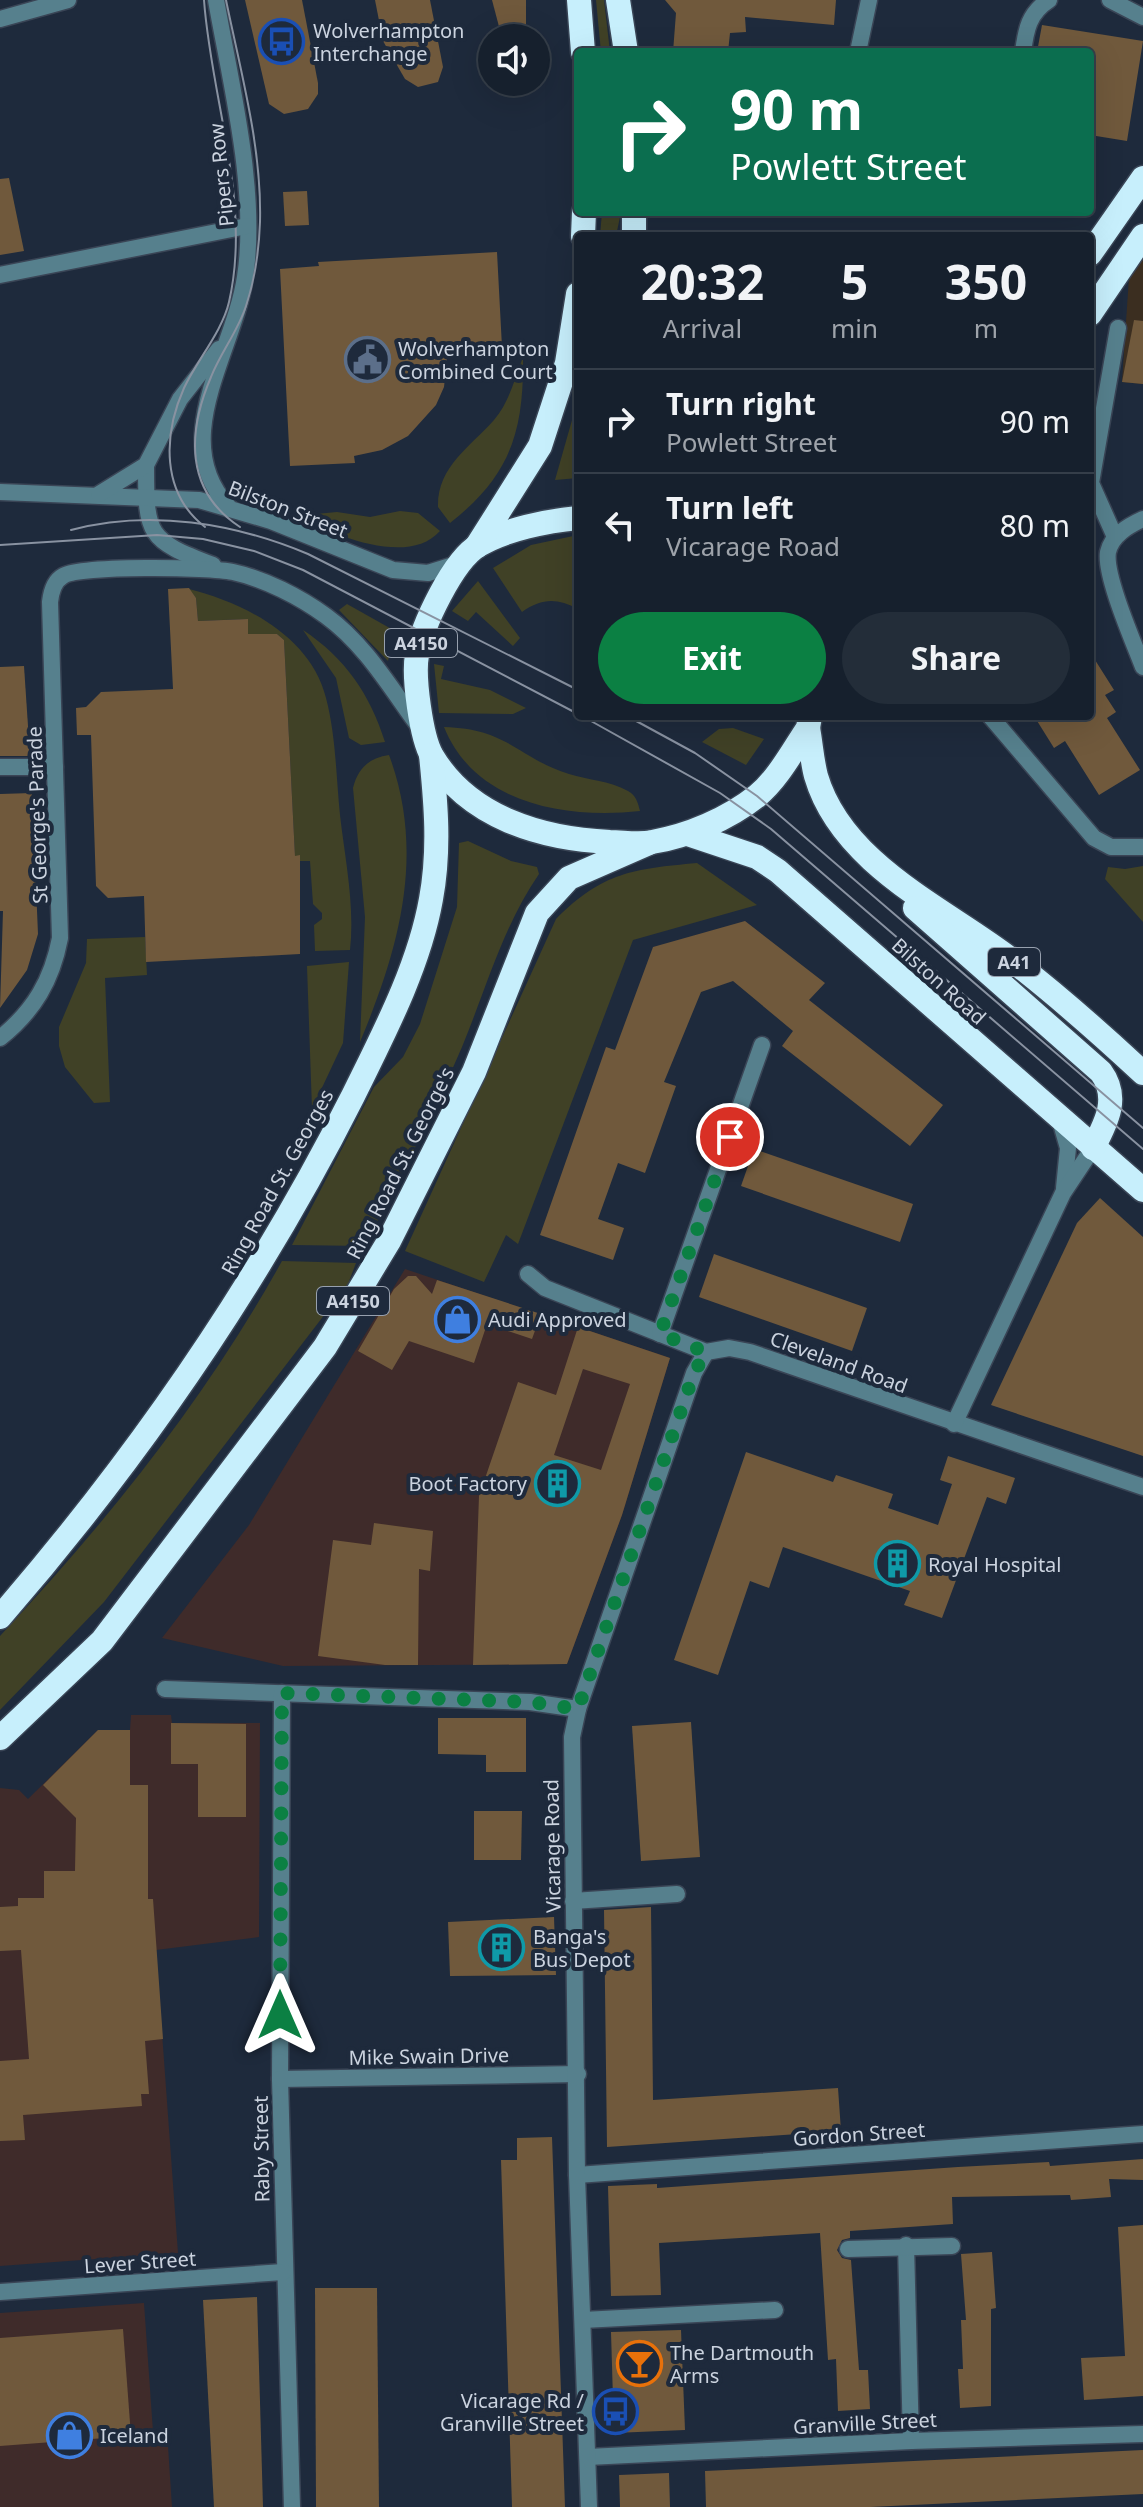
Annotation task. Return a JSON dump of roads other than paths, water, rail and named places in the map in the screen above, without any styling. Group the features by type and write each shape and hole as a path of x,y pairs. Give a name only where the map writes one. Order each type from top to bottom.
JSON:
{"highway":[{"path":"579,0 583,48"},
{"path":"618,0 625,48"},
{"path":"1094,248 1143,178"},
{"path":"1094,308 1143,236"},
{"name":"A4150","path":"574,319 567,363 540,446 432,610 416,657 427,744 460,793 481,807 542,835 649,843 688,834 757,796 809,722"},
{"path":"469,554 528,528 574,519"},
{"name":"A41","path":"809,722 816,777 829,806 853,841 877,863 1012,960 1143,1073"},
{"name":"Ring Road St. Georges","path":"0,1617 62,1546 204,1353 287,1221 375,1051 422,938 431,899 439,828 427,744"},
{"name":"Bilston Road","path":"688,834 743,851 778,871 1143,1190"},
{"name":"Ring Road St. George's","path":"0,1738 102,1641 325,1347 389,1241 474,1072 537,913 569,878 649,843"},
{"path":"877,863 905,898 932,924 1101,1072 1109,1087 1111,1112 1093,1148"}],"street":[{"path":"0,19 68,0"},
{"name":"Pipers Row","path":"216,0 244,180 247,226 246,276 238,309 223,343 201,443 209,481 228,506"},
{"path":"859,48 869,0"},
{"path":"1023,48 1026,25 1039,7 1049,0"},
{"path":"1110,0 1143,17"},
{"path":"0,275 247,226"},
{"path":"1094,466 1118,328"},
{"name":"Pipers Row","path":"146,465 180,399 223,343"},
{"path":"97,495 146,465"},
{"path":"146,465 148,522 159,540 171,549 294,597 326,616 358,643 427,744"},
{"path":"1094,490 1115,537"},
{"name":"Bilston Street","path":"0,492 146,495 228,506 393,570 428,573 469,554"},
{"path":"1143,519 1115,537 1108,554 1110,570 1143,667"},
{"name":"St George's Parade","path":"0,1038 37,1002 54,968 60,938 52,589 63,575 82,571 182,569 233,572"},
{"path":"993,720 1094,838 1111,847 1143,847"},
{"path":"0,767 55,767"},
{"path":"660,1334 762,1045"},
{"path":"1060,1119 1068,1156 1063,1193"},
{"path":"954,1424 1063,1193 1093,1148"},
{"name":"Cleveland Road","path":"528,1274 545,1288 706,1352 729,1348 750,1352 1143,1487"},
{"name":"Vicarage Road","path":"589,2507 577,2175 578,2074 571,1765 578,1709 694,1373 706,1352"},
{"path":"165,1689 530,1702 578,1709"},
{"name":"Raby Street","path":"282,1693 280,2079 283,2272 292,2507"},
{"path":"573,1901 677,1894"},
{"name":"Mike Swain Drive","path":"280,2079 578,2074"},
{"name":"Gordon Street","path":"577,2175 1143,2134"},
{"path":"906,2245 911,2441"},
{"path":"848,2249 952,2246"},
{"name":"Lever Street","path":"0,2292 283,2272"},
{"path":"583,2320 775,2310"},
{"name":"Granville Street","path":"588,2457 911,2441 1143,2434"}],"tram line":[{"path":"204,0 233,189 235,264 226,313 177,406 172,425 170,462 180,498 205,527"},
{"path":"226,0 258,166 258,254 246,306 203,398 195,440 200,478 209,496 222,513 240,527"},
{"path":"71,530 101,524 161,520 221,527 280,543 308,554 574,688"},
{"path":"0,545 157,535 203,539 254,551 303,570 574,712"},
{"path":"589,720 720,793 771,829 1143,1149"},
{"path":"634,720 695,753 757,796 1143,1128"}],"place":[{"name":"Wolverhampton Interchange","path":"282,42"},
{"name":"Wolverhampton Combined Court","path":"367,359"},
{"name":"Audi Approved","path":"457,1319"},
{"name":"Boot Factory","path":"558,1483"},
{"name":"Royal Hospital","path":"897,1564"},
{"name":"Banga's Bus Depot","path":"502,1948"},
{"name":"The Dartmouth Arms","path":"639,2364"},
{"name":"Vicarage Rd / Granville Street","path":"615,2411"},
{"name":"Iceland","path":"69,2435"}]}
